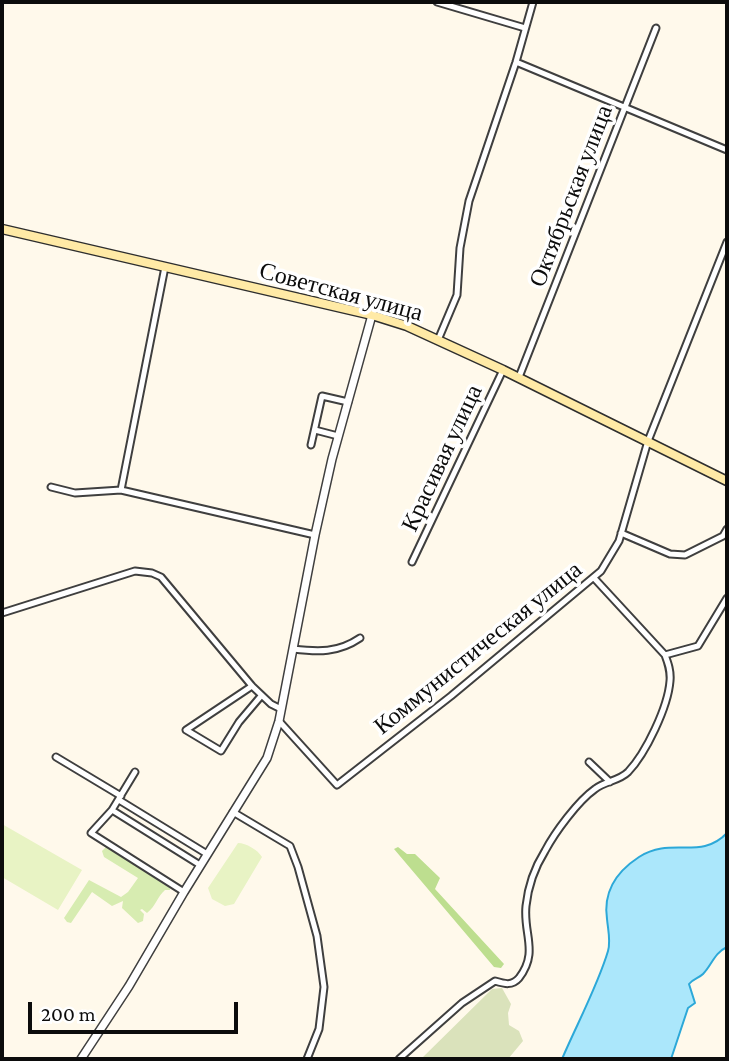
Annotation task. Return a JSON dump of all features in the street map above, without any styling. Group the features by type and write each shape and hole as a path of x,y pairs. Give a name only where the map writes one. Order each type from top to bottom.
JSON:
{"main road":[{"name":"Советская улица","path":"2,229 372,315 407,326 519,377 727,481"}],"street":[{"path":"437,2 525,28"},
{"path":"438,340 457,295 460,248 469,201 516,62 533,2"},
{"name":"Октябрьская улица","path":"519,377 656,28"},
{"path":"516,62 727,150"},
{"name":"Коммунистическая улица","path":"279,721 337,785 451,696 594,578 610,558 621,533 648,441 727,242"},
{"path":"121,490 165,267"},
{"path":"81,1059 129,986 267,758 279,721 315,535 338,436 372,315"},
{"name":"Красивая улица","path":"412,562 503,370"},
{"path":"311,445 322,396 348,402"},
{"path":"315,430 338,436"},
{"path":"51,487 75,493 121,490 315,535"},
{"path":"621,533 670,555 685,555 723,536 727,528"},
{"path":"2,612 135,571 152,573 161,577 261,696 281,709"},
{"path":"399,1059 462,1003 495,981 506,985 516,982 525,969 531,952 526,908 533,877 545,850 567,819 594,789 625,776 659,717 670,680 665,655 594,578"},
{"path":"665,655 698,646 727,598"},
{"path":"293,649 318,652 335,650 360,638"},
{"path":"252,686 186,730 221,751 239,722 261,696"},
{"path":"56,757 207,854"},
{"path":"589,762 610,782"},
{"path":"135,772 112,810 91,833 184,892"},
{"path":"112,810 200,865"},
{"path":"233,812 290,846 298,867 317,936 324,986 319,1030 307,1059"}],"green space":[{"path":"2,824 82,870 58,910 2,877"},
{"path":"238,843 252,847 262,857 234,904 225,906 212,899 208,888"},
{"path":"106,847 170,890 165,890 147,913 140,910 144,914 143,921 138,923 122,908 123,901 112,906 92,892 71,923 67,922 64,918 89,880 121,897 138,878 104,857 102,851"},
{"path":"398,847 407,854 415,854 440,878 435,889 504,964 501,968 494,967 394,849"},
{"path":"502,988 511,1004 508,1013 509,1025 519,1031 523,1041 508,1059 421,1059 492,989"}],"water":[{"path":"727,833 727,947 716,956 703,974 689,984 695,1003 688,1008 671,1059 562,1059 608,951 607,900 618,876 631,863 651,851 706,846"}]}
